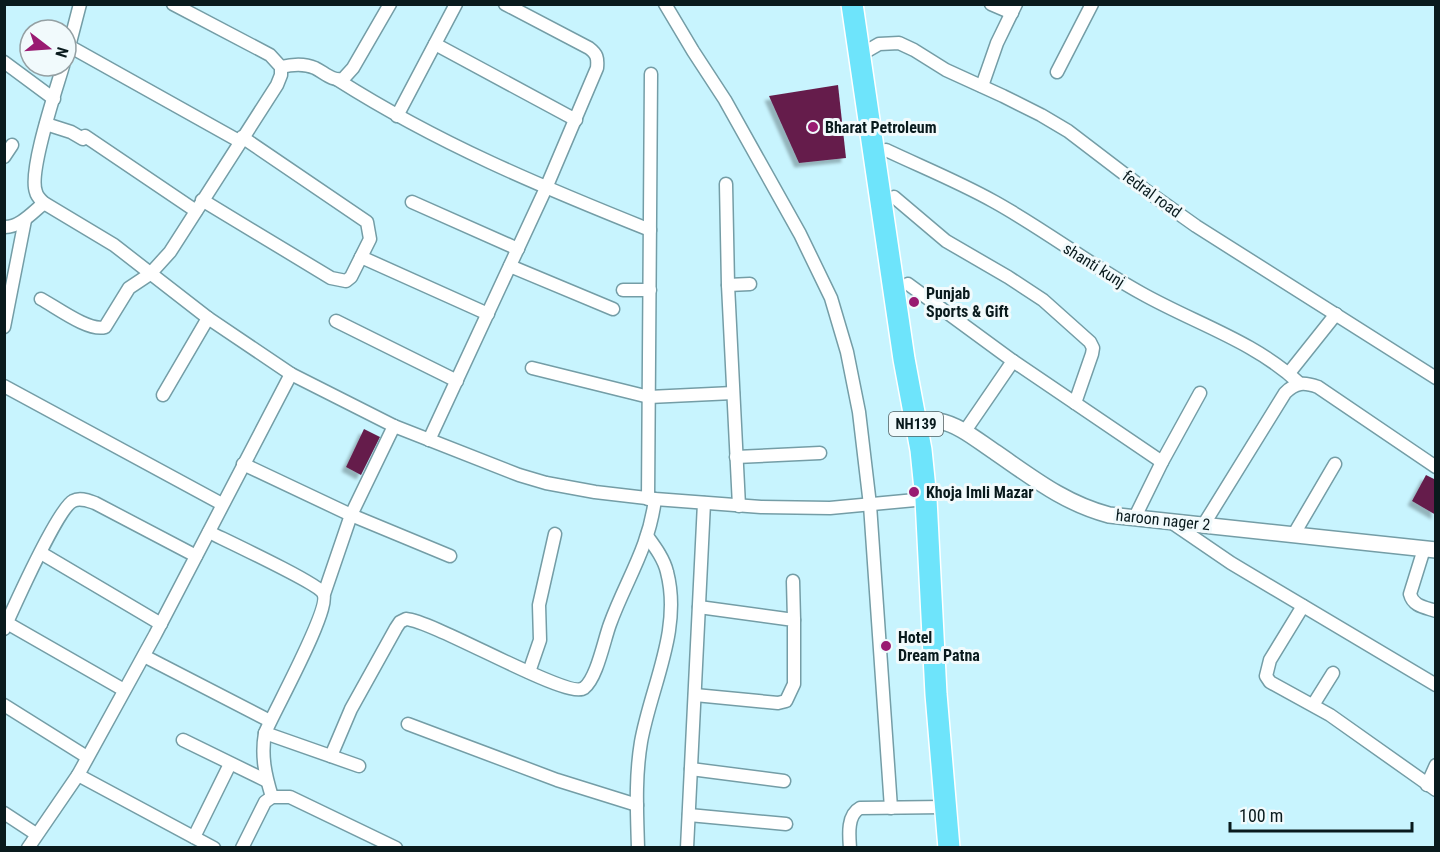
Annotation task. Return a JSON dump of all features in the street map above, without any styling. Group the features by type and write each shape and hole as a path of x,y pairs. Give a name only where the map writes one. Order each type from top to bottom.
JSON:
{"highway":[{"name":"NH139","path":"852,4 866,51 886,150 908,284 917,357 923,424 936,694 949,848"},
{"name":"NH139","path":"865,4 866,51 877,179 904,359 923,424 934,448 940,498 949,693 963,848"}],"street":[{"path":"41,298 89,326 100,328 108,322 129,288 150,274 170,252 277,85 281,67 270,55 173,4"},
{"path":"339,80 347,76 353,68 390,4"},
{"path":"397,116 456,4"},
{"path":"429,440 546,188 597,68 598,59 595,52 505,4"},
{"path":"665,4 748,139 800,234 831,298 847,352 856,390 870,505 891,808"},
{"path":"982,86 997,42 1014,9 991,4"},
{"path":"1057,72 1092,4"},
{"name":"fedral road","path":"866,51 888,42 898,43 946,70 1068,131 1196,226 1436,378"},
{"path":"435,44 576,120"},
{"path":"46,124 84,138 199,206 331,278 346,281 351,277 370,239 367,222 241,139 78,57"},
{"path":"4,62 54,99"},
{"path":"281,67 294,64 306,65 339,80 397,116 465,151 546,188 650,230"},
{"path":"332,756 351,709 396,628 406,619 428,624 529,672 572,689 580,690 591,678 610,622 642,554 647,536 651,499 649,397 651,74"},
{"path":"60,78 46,124 34,185 36,195 44,203 114,245 208,318 291,374 394,426 519,475 546,483 651,499 801,508 870,505 926,499"},
{"path":"4,157 12,145"},
{"name":"shanti kunj","path":"886,150 995,202 1125,285 1260,353 1299,383 1309,383 1318,387 1436,467"},
{"path":"726,184 728,285 739,506"},
{"path":"894,197 946,241 1043,300 1090,342 1093,348 1092,354 1075,403"},
{"path":"412,202 518,249"},
{"path":"6,229 24,220 44,203"},
{"path":"4,327 24,220"},
{"path":"361,256 488,314"},
{"path":"510,266 613,309"},
{"path":"728,285 750,284"},
{"path":"908,284 1013,361 1162,462"},
{"path":"623,290 650,290"},
{"path":"1289,374 1336,314"},
{"path":"163,395 208,318"},
{"path":"336,321 457,381"},
{"path":"965,431 1013,361"},
{"path":"532,368 649,397 733,393"},
{"path":"28,848 78,775 161,624 291,374"},
{"path":"1204,524 1286,393 1292,386 1299,383"},
{"path":"4,386 222,504"},
{"path":"1135,517 1200,393"},
{"name":"haroon nager 2","path":"923,424 937,421 965,431 1063,498 1097,512 1430,550"},
{"path":"272,797 263,767 263,747 268,727 318,622 325,601 324,594 351,516 394,426"},
{"path":"736,457 820,453"},
{"path":"243,464 351,516 450,556"},
{"path":"1294,534 1335,464"},
{"path":"124,690 6,626 41,553 66,507 73,501 84,499 96,503 196,556"},
{"path":"687,848 704,503"},
{"path":"1168,520 1231,562 1436,685"},
{"path":"209,532 313,585 324,594"},
{"path":"529,672 540,640 539,605 555,534"},
{"path":"638,848 637,769 646,719 670,628 671,606 667,571 660,555 647,536"},
{"path":"1430,550 1410,594 1416,604 1436,611"},
{"path":"41,553 161,624"},
{"path":"694,695 778,703 786,701 794,684 793,581"},
{"path":"1303,606 1270,660 1266,676 1278,687 1313,705 1431,787 1436,765"},
{"path":"699,607 794,620"},
{"path":"144,656 268,727 359,766"},
{"path":"1313,705 1333,673"},
{"path":"4,705 87,757"},
{"path":"408,724 557,780 637,805"},
{"path":"183,740 267,781"},
{"path":"194,837 230,764"},
{"path":"691,769 784,781"},
{"path":"78,775 214,848"},
{"path":"242,848 265,802 272,797 290,797 396,848"},
{"path":"850,848 850,823 855,810 860,808 945,807"},
{"path":"4,813 36,834"},
{"path":"688,815 786,824"}],"building":[{"name":"Bharat Petroleum","path":"838,85 846,158 799,163 769,96"},
{"path":"364,429 380,437 361,475 346,467"},
{"path":"1426,475 1436,480 1436,515 1412,501"}],"place":[{"name":"Bharat Petroleum","path":"813,127"},
{"name":"Punjab Sports & Gift","path":"914,302"},
{"name":"Khoja Imli Mazar","path":"914,492"},
{"name":"Hotel Dream Patna","path":"886,646"}]}
